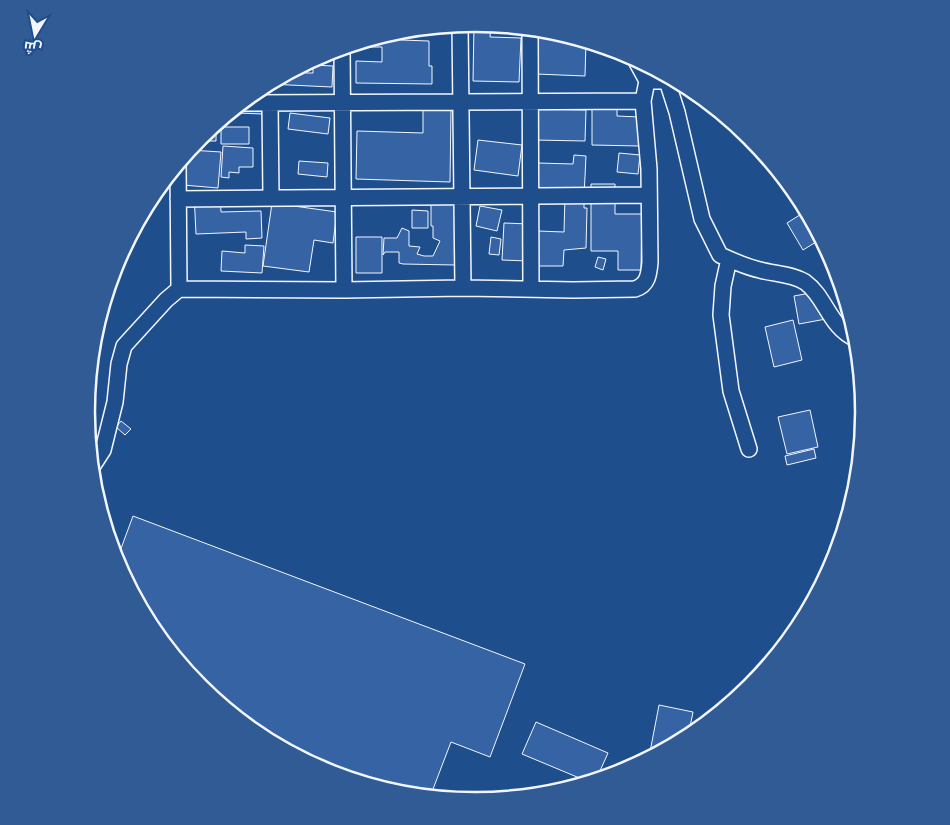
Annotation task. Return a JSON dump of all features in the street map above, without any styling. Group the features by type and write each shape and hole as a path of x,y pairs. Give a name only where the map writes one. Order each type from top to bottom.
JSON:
{"street":[{"path":"460,33 463,288"},
{"path":"530,37 530,289"},
{"path":"342,57 344,290"},
{"path":"98,458 103,450 115,402 119,364 124,346 166,300 179,289 344,290 463,288 600,290 640,288 649,276 650,262 649,169 643,101 647,81 642,71"},
{"path":"647,81 661,81"},
{"path":"672,88 702,219 720,256 758,270 793,277 805,282 814,291 838,326 847,333"},
{"path":"255,103 643,101"},
{"path":"270,103 271,198"},
{"path":"178,176 179,289"},
{"path":"178,199 649,195"},
{"path":"729,259 723,286 721,315 731,391 749,449"}],"building":[{"path":"474,32 490,33 490,37 521,38 519,82 473,81"},
{"path":"538,38 586,49 585,76 536,74"},
{"path":"401,40 429,41 429,66 432,66 432,84 356,83 356,61 382,62 382,47 371,47"},
{"path":"321,65 333,66 332,87 282,85 306,72 313,73 313,69"},
{"path":"262,98 262,114 241,113"},
{"path":"592,105 617,105 617,116 640,117 640,146 592,145"},
{"path":"423,108 451,108 450,182 356,179 357,131 423,133"},
{"path":"534,109 586,110 585,141 534,140"},
{"path":"290,113 330,118 328,134 288,129"},
{"path":"224,127 249,127 249,144 221,144 221,130"},
{"path":"216,135 216,141 209,141"},
{"path":"478,140 522,145 518,176 474,170"},
{"path":"223,146 253,148 253,167 239,167 239,173 229,172 229,178 221,177"},
{"path":"200,151 221,152 218,188 183,185 184,168"},
{"path":"619,153 640,155 638,174 617,172"},
{"path":"574,155 586,156 584,197 535,195 538,163 573,164"},
{"path":"299,161 328,163 327,177 298,174"},
{"path":"591,184 615,184 615,214 642,214 641,270 618,270 618,251 591,251"},
{"path":"220,192 221,212 261,211 262,238 246,239 246,232 196,234 194,193"},
{"path":"431,195 456,195 455,265 403,264 399,263 399,252 385,252 383,255 384,238 397,238 402,228 409,231 409,246 420,247 417,254 433,256 440,241 433,238"},
{"path":"565,196 584,197 584,208 587,208 586,248 564,250 563,266 538,266 538,231 564,232"},
{"path":"272,203 337,212 333,243 314,240 309,272 263,266"},
{"path":"480,206 502,210 497,231 476,226"},
{"path":"412,210 428,211 428,228 412,228"},
{"path":"799,215 815,243 803,250 787,223"},
{"path":"504,223 530,224 528,261 502,260"},
{"path":"356,237 382,237 382,273 356,273"},
{"path":"491,237 501,239 499,255 489,254"},
{"path":"245,245 264,246 262,273 221,271 222,251 245,253"},
{"path":"598,257 606,259 603,270 595,267"},
{"path":"821,291 826,319 799,324 794,296"},
{"path":"793,320 802,360 774,367 765,327"},
{"path":"810,410 818,447 787,454 778,417"},
{"path":"121,421 131,429 125,435 116,427"},
{"path":"814,449 816,458 787,465 785,456"},
{"path":"133,516 525,664 490,757 451,742 433,790 377,780 330,764 285,742 224,698 189,663 159,624 134,581 121,549"},
{"path":"659,705 693,712 690,725 651,749"},
{"path":"536,722 608,753 600,771 579,778 522,754"}]}
